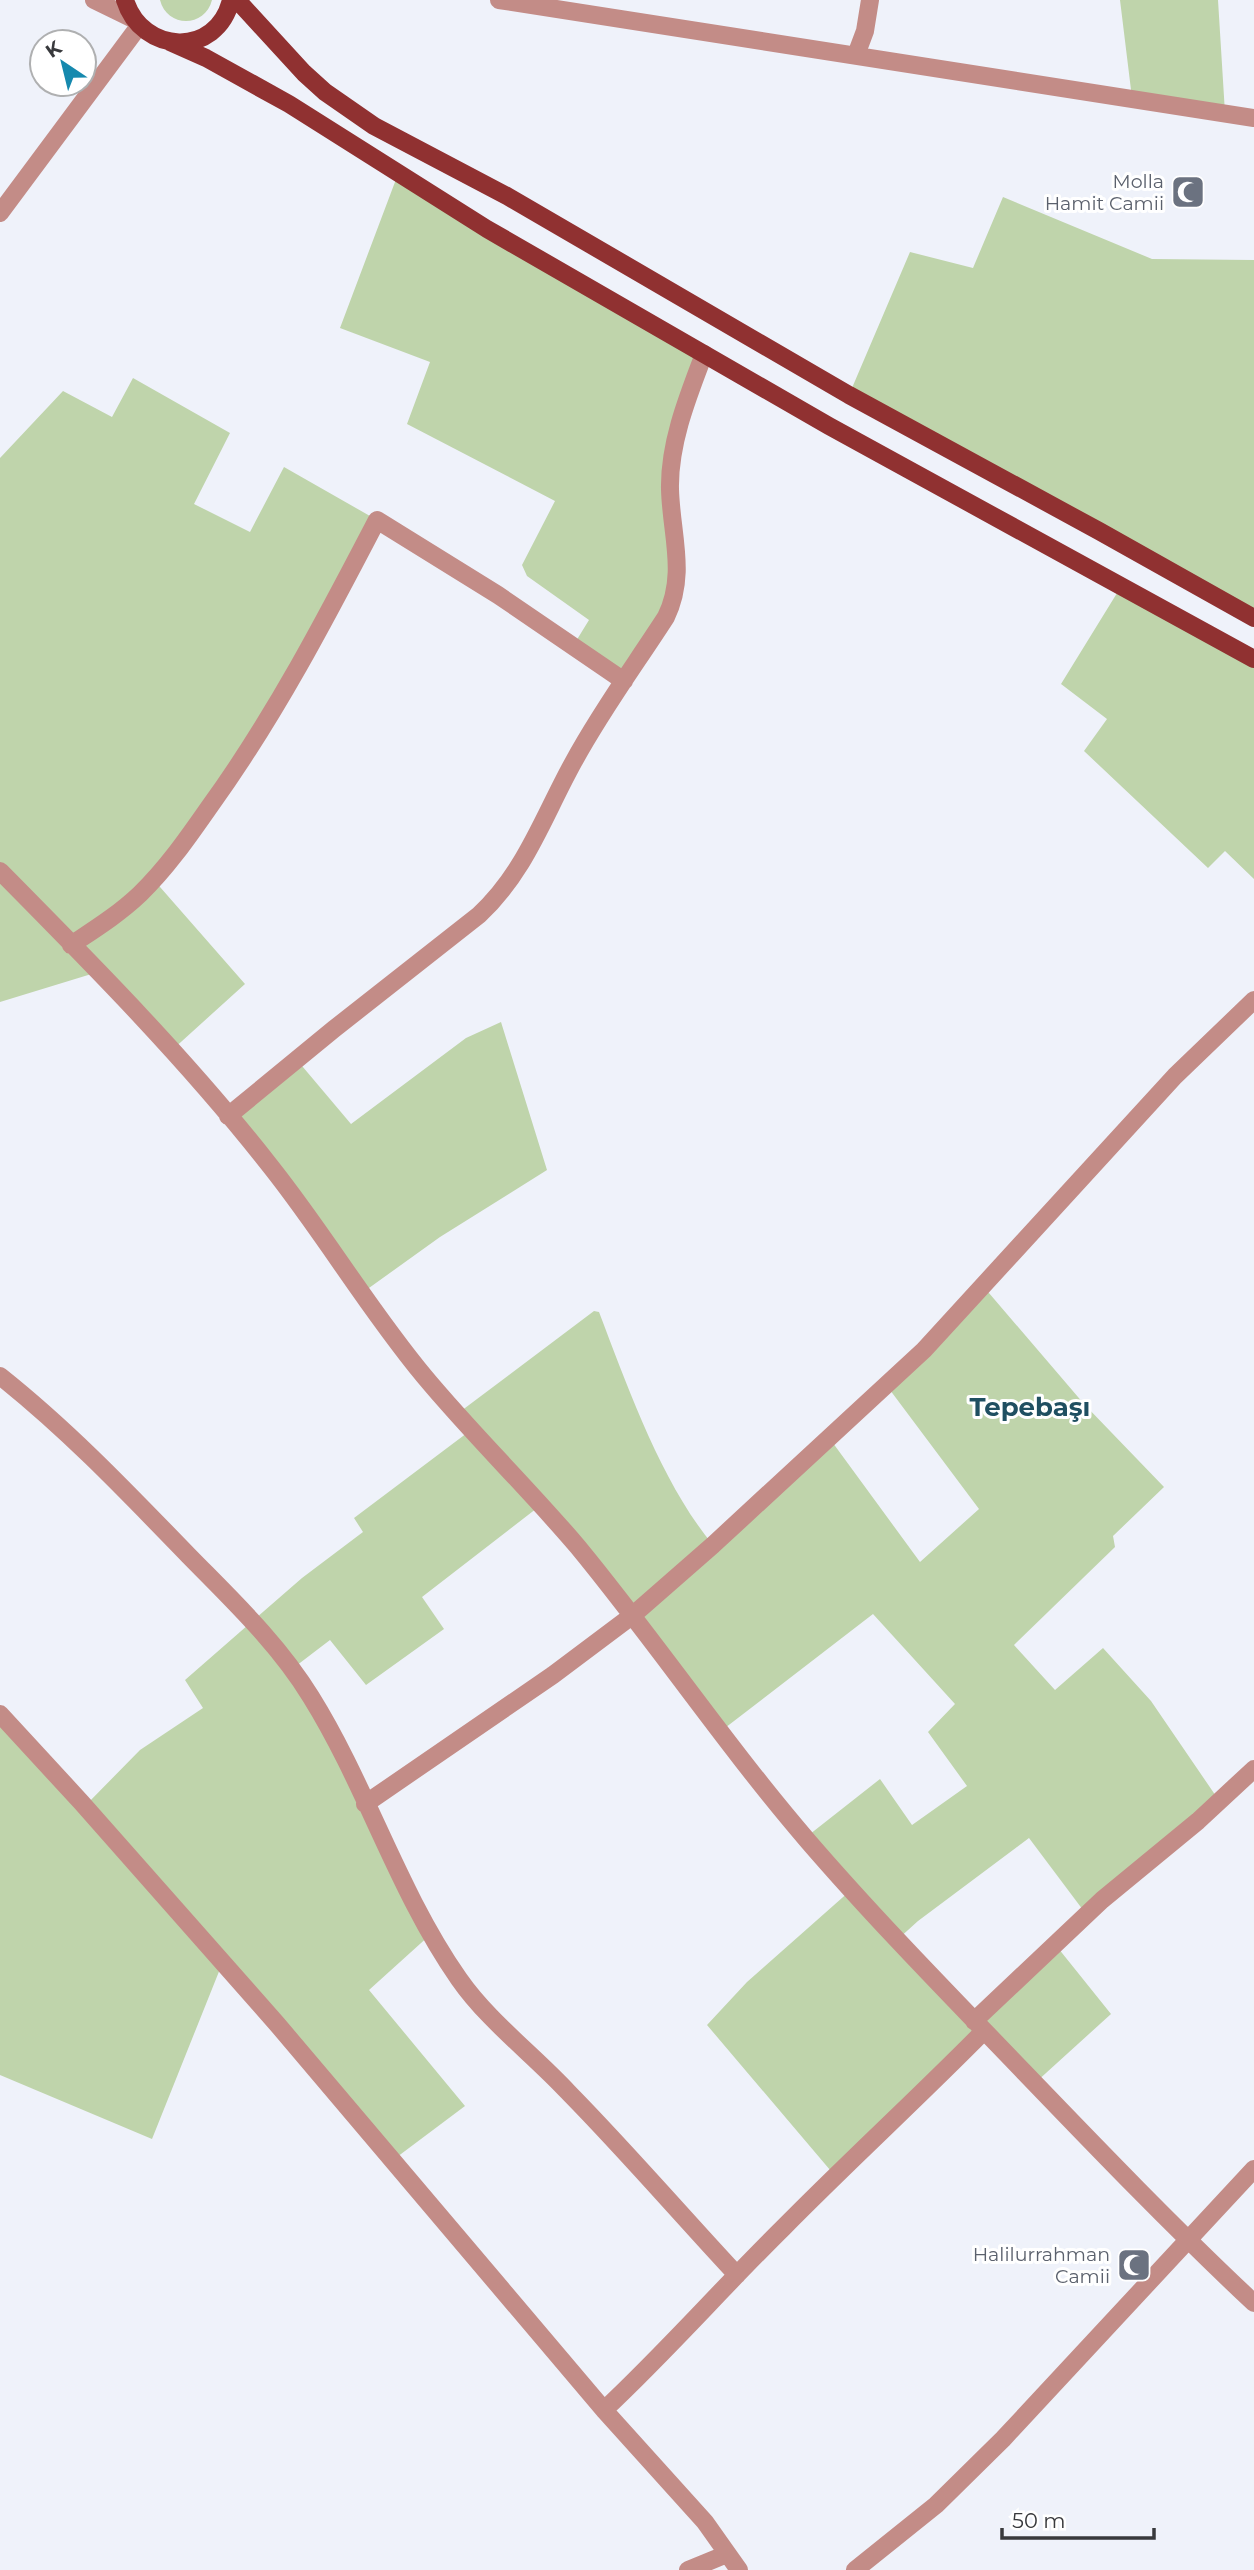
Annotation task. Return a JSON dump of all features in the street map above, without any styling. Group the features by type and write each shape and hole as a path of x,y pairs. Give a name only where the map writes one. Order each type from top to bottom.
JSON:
{"main road":[{"path":"125,0 136,23 153,37 206,58 289,104 487,229 829,426 1254,659"},
{"path":"170,42 190,41 207,34 221,21 231,0"},
{"path":"236,0 304,73 325,92 374,126 507,196 849,396 1254,618"}],"street":[{"path":"0,213 136,23 93,0"},
{"path":"499,0 1254,118"},
{"path":"856,55 865,31 870,0"},
{"path":"228,1116 496,899 517,873 574,761 674,601 678,570 670,490 671,469 682,415 704,354"},
{"path":"71,945 140,894 169,861 212,803 257,738 287,688 377,520 446,562 624,681"},
{"path":"0,871 139,1016 228,1116 303,1208 389,1334 425,1378 541,1505 633,1615 805,1838 979,2026 1188,2241 1254,2303"},
{"path":"365,1804 553,1675 633,1615 820,1448 924,1350 1175,1076 1254,1000"},
{"path":"0,1376 71,1436 263,1633 312,1697 422,1919 445,1958 474,1998 568,2091 737,2275"},
{"path":"0,1714 85,1806 287,2036 604,2410 705,2522 739,2570"},
{"path":"604,2410 662,2356 1078,1921 1213,1808 1254,1769"},
{"path":"855,2570 936,2505 1003,2440 1254,2169"},
{"path":"688,2570 727,2554"}],"green space":[{"path":"160,0 212,0 202,16 186,21 170,16"},
{"path":"1120,0 1218,0 1225,113 1132,98"},
{"path":"398,174 704,354 674,449 677,585 624,681 573,646 589,620 527,576 522,565 555,501 407,424 430,362 340,328"},
{"path":"1003,197 1152,259 1254,260 1254,618 849,395 910,252 973,268"},
{"path":"133,378 230,433 194,504 250,532 284,467 377,520 322,624 153,879 245,984 171,1051 98,972 0,1002 0,458 63,391 112,417"},
{"path":"1122,585 1254,659 1254,879 1225,851 1208,868 1084,751 1107,719 1061,684"},
{"path":"501,1022 547,1170 440,1237 362,1293 228,1116 297,1060 351,1124 466,1038"},
{"path":"983,1286 1084,1404 1164,1487 1113,1536 1115,1547 1014,1645 1055,1690 1103,1648 1151,1701 1220,1802 1086,1914 1029,1838 918,1921 897,1940 974,2021 1054,1943 1111,2014 1035,2083 984,2031 836,2177 707,2025 747,1982 851,1890 805,1838 880,1779 912,1825 967,1786 928,1732 955,1704 873,1614 721,1731 541,1505 422,1597 444,1629 366,1685 330,1640 292,1669 431,1934 369,1990 465,2106 393,2160 222,1964 152,2139 0,2075 0,1714 85,1806 140,1750 203,1708 185,1680 302,1578 363,1532 354,1518 471,1430 457,1414 594,1311 599,1312 634,1403 662,1464 694,1520 713,1545 830,1439 920,1562 979,1509 887,1386"}],"place":[{"name":"Molla Hamit Camii","path":"1188,192"},
{"name":"Halilurrahman Camii","path":"1134,2265"}],"district":[{"name":"Tepebaşı","path":"1030,1407"}]}
